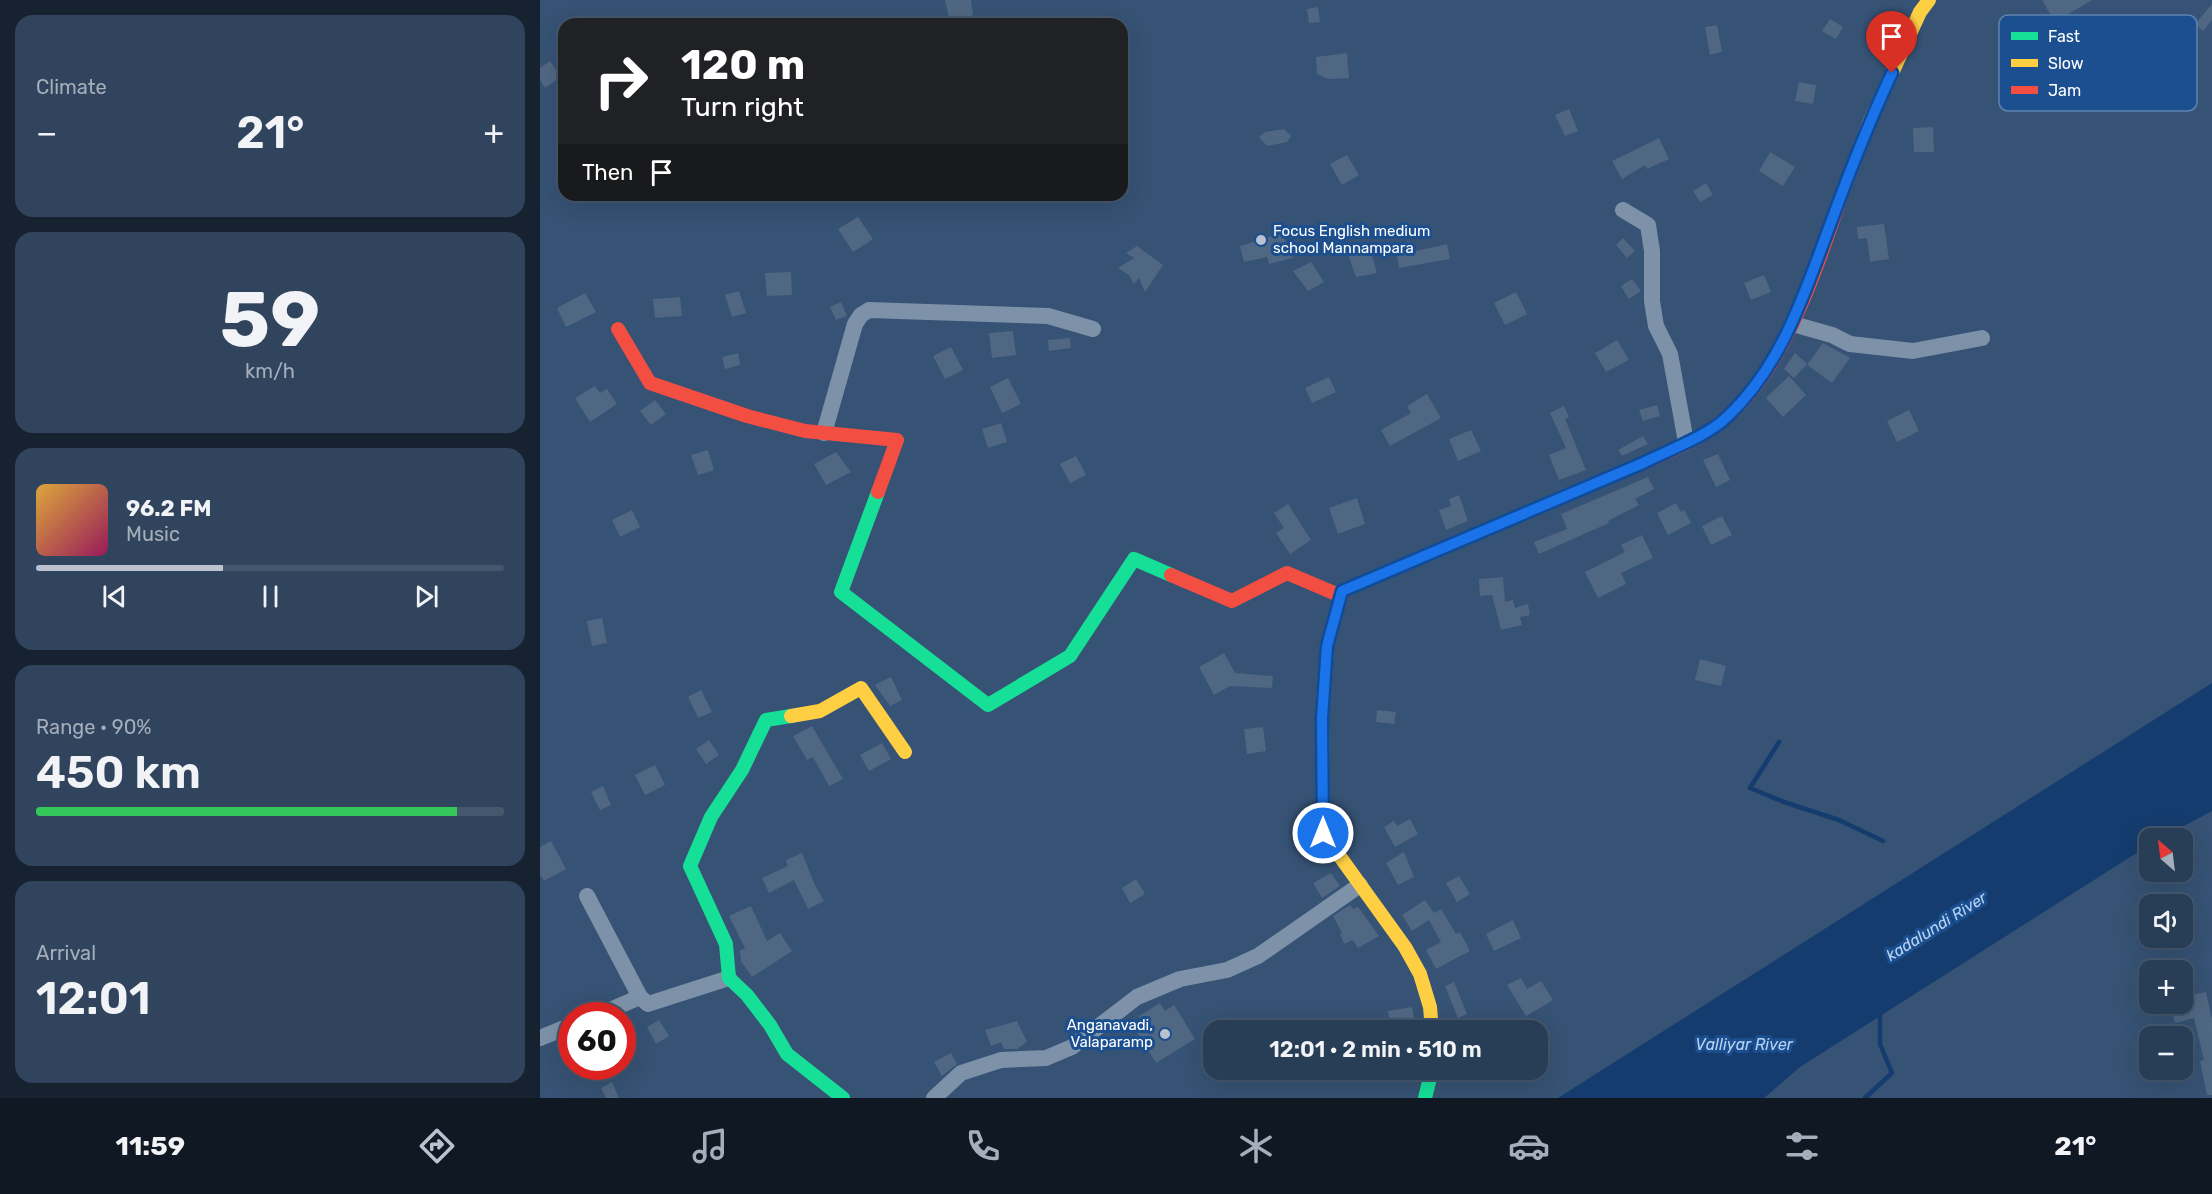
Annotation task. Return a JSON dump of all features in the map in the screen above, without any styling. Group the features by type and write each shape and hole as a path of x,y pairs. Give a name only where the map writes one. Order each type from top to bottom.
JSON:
{"street":[{"path":"1431,1020 1430,1007 1420,975 1405,946 1323,833 1322,718 1327,646 1342,591 1686,442 1725,419 1755,387 1793,324 1864,134 1920,12 1929,0"},
{"path":"1623,210 1648,225 1652,251 1652,301 1656,326 1670,354 1686,442"},
{"path":"824,433 855,324 861,315 869,310 1048,316 1093,328"},
{"path":"1793,324 1832,335 1850,344 1913,351 1982,338"},
{"path":"618,329 650,383 747,416 804,431 897,440 841,591 988,705 1070,656 1134,559 1232,601 1287,573 1341,596"},
{"path":"843,1098 787,1054 770,1025 747,995 729,978 726,944 690,866 711,817 741,770 766,720 820,711 861,688 905,752"},
{"path":"934,1098 961,1073 1001,1060 1046,1058 1072,1047 1137,997 1180,979 1227,970 1258,956 1360,885"},
{"path":"587,896 640,997 648,1004 729,978"},
{"path":"628,1002 640,997"},
{"path":"540,1038 558,1031"},
{"path":"1425,1098 1430,1080"}],"water":[{"name":"Valliyar River","path":"2212,683 2212,811 2180,828 2139,828 2139,851 1800,1067 1764,1098 1558,1098"}],"building":[{"path":"945,0 971,0 973,15 964,18 949,18"},
{"path":"2042,0 2092,0 2067,15 2051,15"},
{"path":"2212,4 2212,20 2203,31 2197,26 2197,22"},
{"path":"1318,7 1320,22 1309,23 1307,9"},
{"path":"1830,19 1843,27 1836,39 1822,31"},
{"path":"1717,25 1722,52 1710,55 1705,27"},
{"path":"1347,53 1349,78 1328,79 1317,74 1316,57"},
{"path":"550,61 558,73 558,79 545,88 540,80 540,68"},
{"path":"1799,82 1816,85 1813,104 1795,101"},
{"path":"1569,109 1578,131 1565,136 1555,115"},
{"path":"1933,127 1934,152 1914,152 1913,128"},
{"path":"1284,129 1291,136 1287,142 1267,146 1259,137 1265,132"},
{"path":"1659,138 1669,159 1647,169 1645,165 1622,179 1612,161"},
{"path":"1770,152 1795,167 1783,186 1759,171"},
{"path":"1347,155 1359,175 1342,185 1330,164"},
{"path":"1706,183 1713,195 1700,202 1693,191"},
{"path":"858,217 873,239 853,252 838,229"},
{"path":"1884,224 1889,259 1870,262 1867,238 1858,239 1857,227"},
{"path":"1282,233 1293,258 1269,264 1267,257 1244,262 1240,246"},
{"path":"1623,238 1635,251 1627,258 1616,245"},
{"path":"1410,241 1412,252 1447,244 1450,259 1399,268 1395,244"},
{"path":"1137,246 1163,265 1145,292 1139,278 1134,284 1129,275 1118,268 1134,258 1126,253"},
{"path":"1347,252 1371,253 1377,273 1356,277"},
{"path":"1311,262 1324,282 1308,291 1293,271"},
{"path":"791,272 792,295 767,296 765,273"},
{"path":"1764,275 1771,292 1751,300 1744,283"},
{"path":"1632,279 1641,291 1629,299 1621,286"},
{"path":"739,291 746,313 732,317 725,295"},
{"path":"1516,292 1527,314 1505,325 1494,303"},
{"path":"585,293 596,312 566,327 557,308"},
{"path":"680,297 682,316 655,318 653,299"},
{"path":"841,302 847,316 836,320 830,307"},
{"path":"1013,331 1016,355 992,358 989,333"},
{"path":"1070,338 1071,348 1049,351 1048,340"},
{"path":"1617,340 1629,360 1606,372 1595,353"},
{"path":"1823,343 1850,358 1832,383 1807,365"},
{"path":"951,347 963,370 945,379 933,356"},
{"path":"738,353 740,365 725,369 722,357"},
{"path":"1795,353 1807,364 1794,378 1784,369"},
{"path":"1789,376 1806,395 1783,417 1766,398"},
{"path":"1329,377 1336,392 1312,403 1305,388"},
{"path":"1008,378 1021,404 1002,413 990,387"},
{"path":"595,386 600,393 607,389 617,404 590,422 575,398"},
{"path":"1427,394 1441,418 1390,446 1381,430 1411,413 1407,406"},
{"path":"655,400 666,414 651,425 640,411"},
{"path":"1657,405 1660,416 1643,421 1639,410"},
{"path":"1564,406 1569,417 1565,419 1586,470 1559,480 1549,455 1566,448 1550,413"},
{"path":"1909,410 1919,431 1897,442 1887,421"},
{"path":"1001,423 1007,442 988,448 982,429"},
{"path":"1471,430 1481,451 1458,461 1449,439"},
{"path":"1643,436 1648,444 1622,456 1618,450"},
{"path":"708,450 714,470 698,475 691,455"},
{"path":"836,452 851,472 826,485 814,464"},
{"path":"1718,454 1730,480 1716,487 1703,460"},
{"path":"1076,456 1086,475 1070,483 1060,464"},
{"path":"1648,477 1654,489 1635,499 1639,505 1608,521 1609,523 1539,554 1534,542 1567,529 1561,514"},
{"path":"1459,495 1468,521 1446,530 1439,510 1451,506 1449,499"},
{"path":"1357,498 1365,524 1338,534 1329,508"},
{"path":"1676,503 1681,512 1684,510 1691,523 1668,535 1657,513"},
{"path":"1288,504 1311,540 1290,554 1276,533 1284,528 1274,513"},
{"path":"632,510 640,527 620,537 612,520"},
{"path":"1722,516 1732,535 1711,545 1702,526"},
{"path":"1642,535 1653,558 1621,573 1626,584 1598,598 1585,572 1625,552 1621,545"},
{"path":"1503,577 1505,602 1513,600 1515,608 1528,604 1530,615 1520,617 1522,625 1501,630 1492,595 1480,596 1479,579"},
{"path":"602,618 607,643 592,646 587,621"},
{"path":"1224,653 1235,673 1273,676 1272,688 1230,686 1214,695 1199,667"},
{"path":"1700,659 1726,666 1721,686 1695,680"},
{"path":"891,677 902,700 890,706 875,685"},
{"path":"701,690 712,712 698,718 688,697"},
{"path":"1377,710 1396,712 1394,724 1376,722"},
{"path":"812,726 843,779 829,786 813,757 807,760 793,736"},
{"path":"1263,727 1266,751 1247,754 1244,729"},
{"path":"709,740 719,755 706,764 696,749"},
{"path":"882,743 891,759 869,771 860,755"},
{"path":"655,765 665,785 645,795 635,775"},
{"path":"603,786 611,805 600,810 591,792"},
{"path":"1410,819 1418,834 1395,847 1384,827 1394,821 1397,826"},
{"path":"551,841 566,869 544,881 540,875 540,847"},
{"path":"1404,852 1414,877 1398,885 1386,863"},
{"path":"802,853 824,901 808,909 794,880 769,893 762,878 788,866 786,860"},
{"path":"1331,873 1340,886 1322,898 1313,883"},
{"path":"1459,876 1470,894 1457,902 1446,883"},
{"path":"1136,879 1145,894 1130,903 1122,888"},
{"path":"1425,900 1434,913 1441,909 1456,934 1460,932 1470,951 1436,969 1426,950 1441,942 1429,920 1412,931 1402,915"},
{"path":"1350,905 1353,909 1358,907 1379,936 1358,948 1353,940 1344,944 1340,934 1342,933 1333,916"},
{"path":"751,906 767,941 780,933 792,951 752,977 741,961 740,951 745,948 729,916"},
{"path":"1513,920 1521,938 1494,951 1486,934"},
{"path":"1521,978 1527,989 1541,981 1553,1000 1526,1016 1507,985"},
{"path":"1454,982 1467,1014 1458,1018 1445,986"},
{"path":"2206,992 2212,1019 2212,1095 2207,1095 2200,1061 2204,1060 2194,1018 2175,1023 2173,1014 2193,1014 2193,995"},
{"name":"Anganavadi, Valaparamp","path":"1160,1003 1165,1011 1174,1005 1195,1039 1156,1063 1135,1029 1144,1024 1139,1016"},
{"path":"1412,1007 1414,1020 1389,1020 1388,1011"},
{"path":"659,1020 669,1036 656,1044 647,1027"},
{"path":"1017,1021 1027,1042 1017,1049 1004,1049 1001,1042 991,1046 985,1030"},
{"path":"951,1053 957,1064 942,1076 934,1062"},
{"path":"612,1082 619,1098 606,1098 601,1088"}],"waterway":[{"path":"1779,742 1750,788 1839,820 1883,841"},
{"path":"1865,1098 1892,1073 1880,1044 1880,1010"}],"traffic: fast":[{"path":"1323,793 1322,718 1327,646 1342,591 1636,466"},
{"path":"878,492 841,592 988,705 1070,656 1134,559 1171,575"},
{"path":"791,716 766,720 742,770 711,817 690,866 726,944 729,978 747,995 770,1025 787,1054 843,1098"},
{"path":"1425,1098 1430,1080"}],"traffic: slow":[{"path":"1844,188 1870,121 1920,12 1929,0"},
{"path":"791,716 820,711 861,688 905,752"},
{"path":"1323,793 1323,833 1405,947 1420,974 1430,1007 1431,1020"}],"traffic: jam":[{"path":"1636,466 1678,448 1718,424 1741,403 1762,377 1796,316 1823,250 1844,188"},
{"path":"618,329 650,383 747,416 805,431 897,440 878,492"},
{"path":"1171,575 1232,601 1287,573 1341,596"}],"place":[{"name":"Focus English medium school Mannampara","path":"1261,240"},
{"name":"Anganavadi, Valaparamp","path":"1165,1034"}],"route":[{"path":"1323,833 1322,718 1327,646 1342,591 1643,463 1686,442 1725,419 1755,387 1793,324 1864,134 1892,73"}],"water label":[{"name":"kadalundi River","path":"1936,926"}]}
